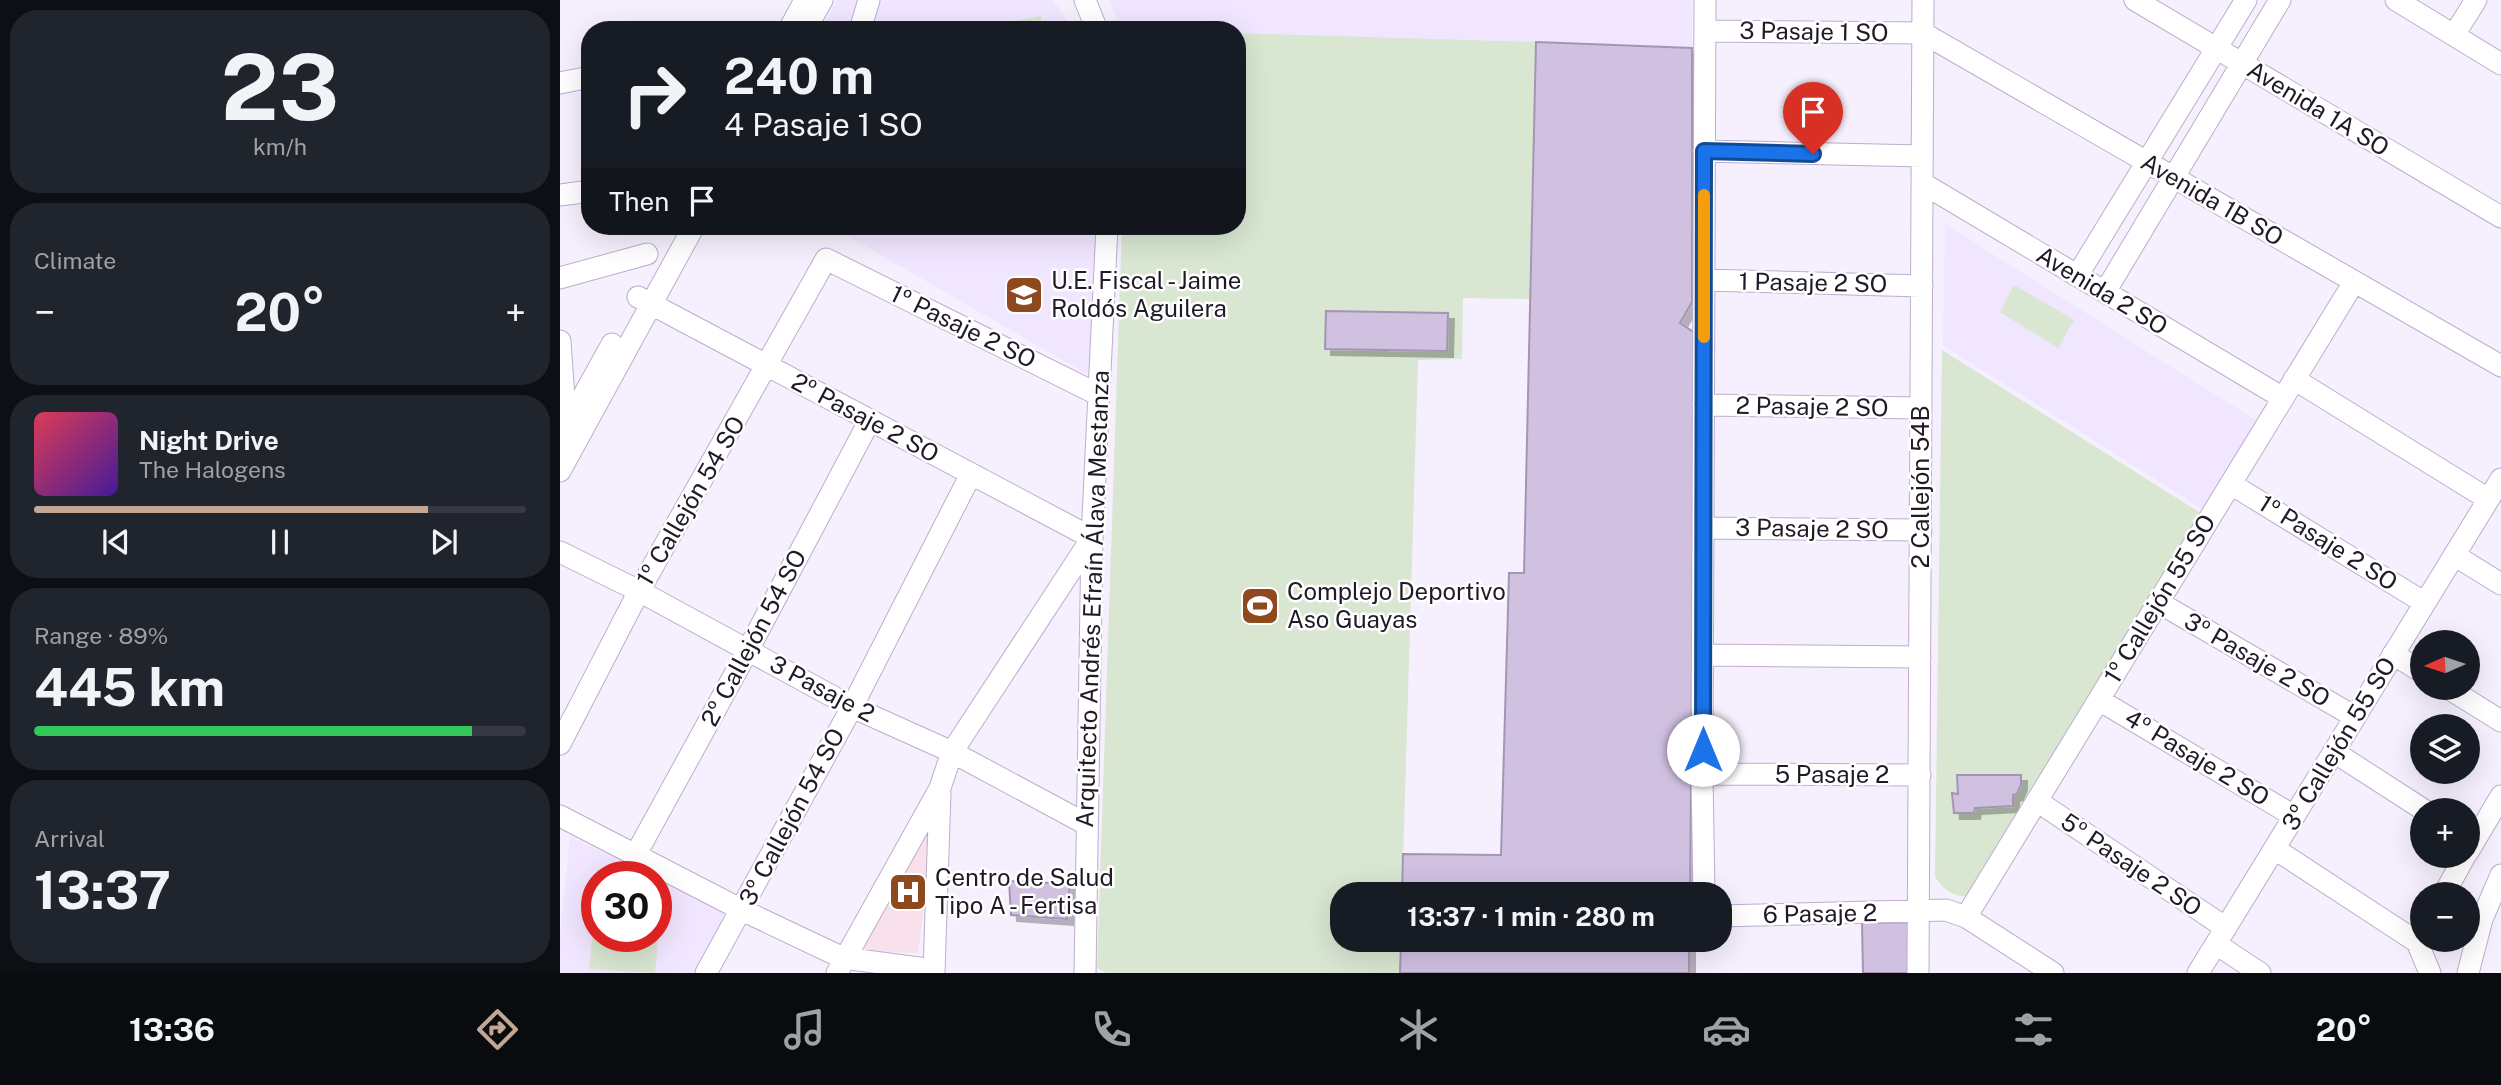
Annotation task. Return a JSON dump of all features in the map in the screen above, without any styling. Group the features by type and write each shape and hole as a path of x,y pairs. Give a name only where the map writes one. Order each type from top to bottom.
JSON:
{"street":[{"path":"794,21 805,0"},
{"path":"810,21 822,0"},
{"path":"863,21 869,0"},
{"path":"1085,0 1093,21"},
{"path":"1704,882 1705,0"},
{"name":"2 Callejón 54B","path":"1918,973 1923,0"},
{"name":"Avenida 1A SO","path":"2135,0 2501,217"},
{"path":"2077,276 2246,0"},
{"path":"2105,292 2280,0"},
{"path":"2396,0 2501,64"},
{"path":"2454,35 2476,0"},
{"name":"3 Pasaje 1 SO","path":"1704,31 1923,33"},
{"name":"Avenida 1B SO","path":"1923,33 2501,366"},
{"path":"560,83 581,79"},
{"path":"1704,151 1922,156"},
{"name":"Avenida 2 SO","path":"1922,183 2283,398"},
{"path":"560,195 581,192"},
{"path":"644,300 674,235"},
{"path":"566,432 644,300 688,235"},
{"name":"Arquitecto Andrés Efraín Álava Mestanza","path":"1085,973 1093,538 1107,235"},
{"path":"560,278 647,254"},
{"name":"1º Pasaje 2 SO","path":"826,259 1099,395"},
{"name":"1º Callejón 54 SO","path":"560,744 639,592 826,259"},
{"name":"1 Pasaje 2 SO","path":"1704,280 1922,286"},
{"name":"1º Callejón 55 SO","path":"1966,917 2354,282"},
{"name":"2º Pasaje 2 SO","path":"644,300 1093,538"},
{"path":"560,341 566,432 560,471"},
{"path":"2294,379 2488,499"},
{"name":"2 Pasaje 2 SO","path":"1703,405 1921,408"},
{"name":"2º Callejón 54 SO","path":"636,854 870,420"},
{"name":"3º Callejón 54 SO","path":"706,973 852,707 971,474"},
{"name":"3º Callejón 55 SO","path":"2198,973 2501,479"},
{"name":"1º Pasaje 2 SO","path":"2231,484 2425,603"},
{"name":"3 Pasaje 2 SO","path":"1703,528 1921,530"},
{"path":"840,966 940,788 953,752 1093,538"},
{"name":"3 Pasaje 2","path":"560,552 852,707 953,752 1086,824"},
{"path":"2454,555 2501,584"},
{"name":"3º Pasaje 2 SO","path":"2158,602 2355,717"},
{"path":"2393,654 2410,665"},
{"path":"1703,655 1920,657"},
{"name":"4º Pasaje 2 SO","path":"2099,700 2294,816"},
{"path":"2468,700 2501,720"},
{"path":"2334,752 2410,801"},
{"name":"5 Pasaje 2","path":"1702,774 1920,775"},
{"path":"560,816 742,910 840,966 934,972 940,788"},
{"path":"2480,828 2501,796"},
{"name":"5º Pasaje 2 SO","path":"2037,801 2221,936 2260,973"},
{"path":"2274,849 2410,932"},
{"path":"2468,973 2482,919 2501,875"},
{"name":"6 Pasaje 2","path":"1732,916 1946,910 1966,917"},
{"path":"1966,917 2053,973"},
{"path":"2423,952 2430,973"}],"shaded area":[{"path":"837,0 1053,0 1068,21 826,21"},
{"path":"1109,0 1692,0 1692,48 1246,33 1246,21 1117,21"},
{"path":"1945,224 2257,421 2204,510 1943,345"},
{"name":"U.E. Fiscal - Jaime Roldós Aguilera","path":"847,235 1100,235 1094,365 1085,373"},
{"name":"Centro de Salud Tipo A - Fertisa","path":"922,828 934,833 918,953 862,951"},
{"path":"570,837 623,861 581,861 581,952 672,952 672,883 731,910 697,973 560,973 560,933"}],"green space":[{"path":"1041,16 1042,21 1015,21"},
{"name":"Complejo Deportivo Aso Guayas","path":"1246,33 1536,42 1529,299 1463,298 1462,359 1418,360 1402,882 1330,882 1330,952 1401,952 1400,973 1106,973 1097,968 1122,235 1246,235"},
{"path":"2014,285 2074,320 2058,348 2000,312"},
{"path":"1942,350 2202,514 1966,896 1948,891 1935,877"},
{"path":"591,952 657,952 655,973 589,969"}],"building":[{"path":"1536,42 1692,48 1692,302 1680,323 1695,333 1690,882 1402,882 1403,854 1501,855 1509,573 1524,573"},
{"path":"1326,311 1448,313 1447,351 1325,349"},
{"path":"1957,775 2021,775 2021,784 2017,794 2013,795 2013,806 1975,808 1974,813 1954,813 1952,793 1958,794"},
{"path":"1009,881 1070,884 1067,919 1011,915"},
{"path":"1911,922 1911,973 1863,973 1862,923"},
{"path":"1401,952 1689,952 1689,973 1400,973"}],"slow traffic":[{"path":"1704,195 1704,337"}],"place":[{"name":"U.E. Fiscal - Jaime Roldós Aguilera","path":"1024,295"},
{"name":"Complejo Deportivo Aso Guayas","path":"1260,606"},
{"name":"Centro de Salud Tipo A - Fertisa","path":"908,892"}],"route":[{"path":"1703,750 1704,151 1813,154"}]}
